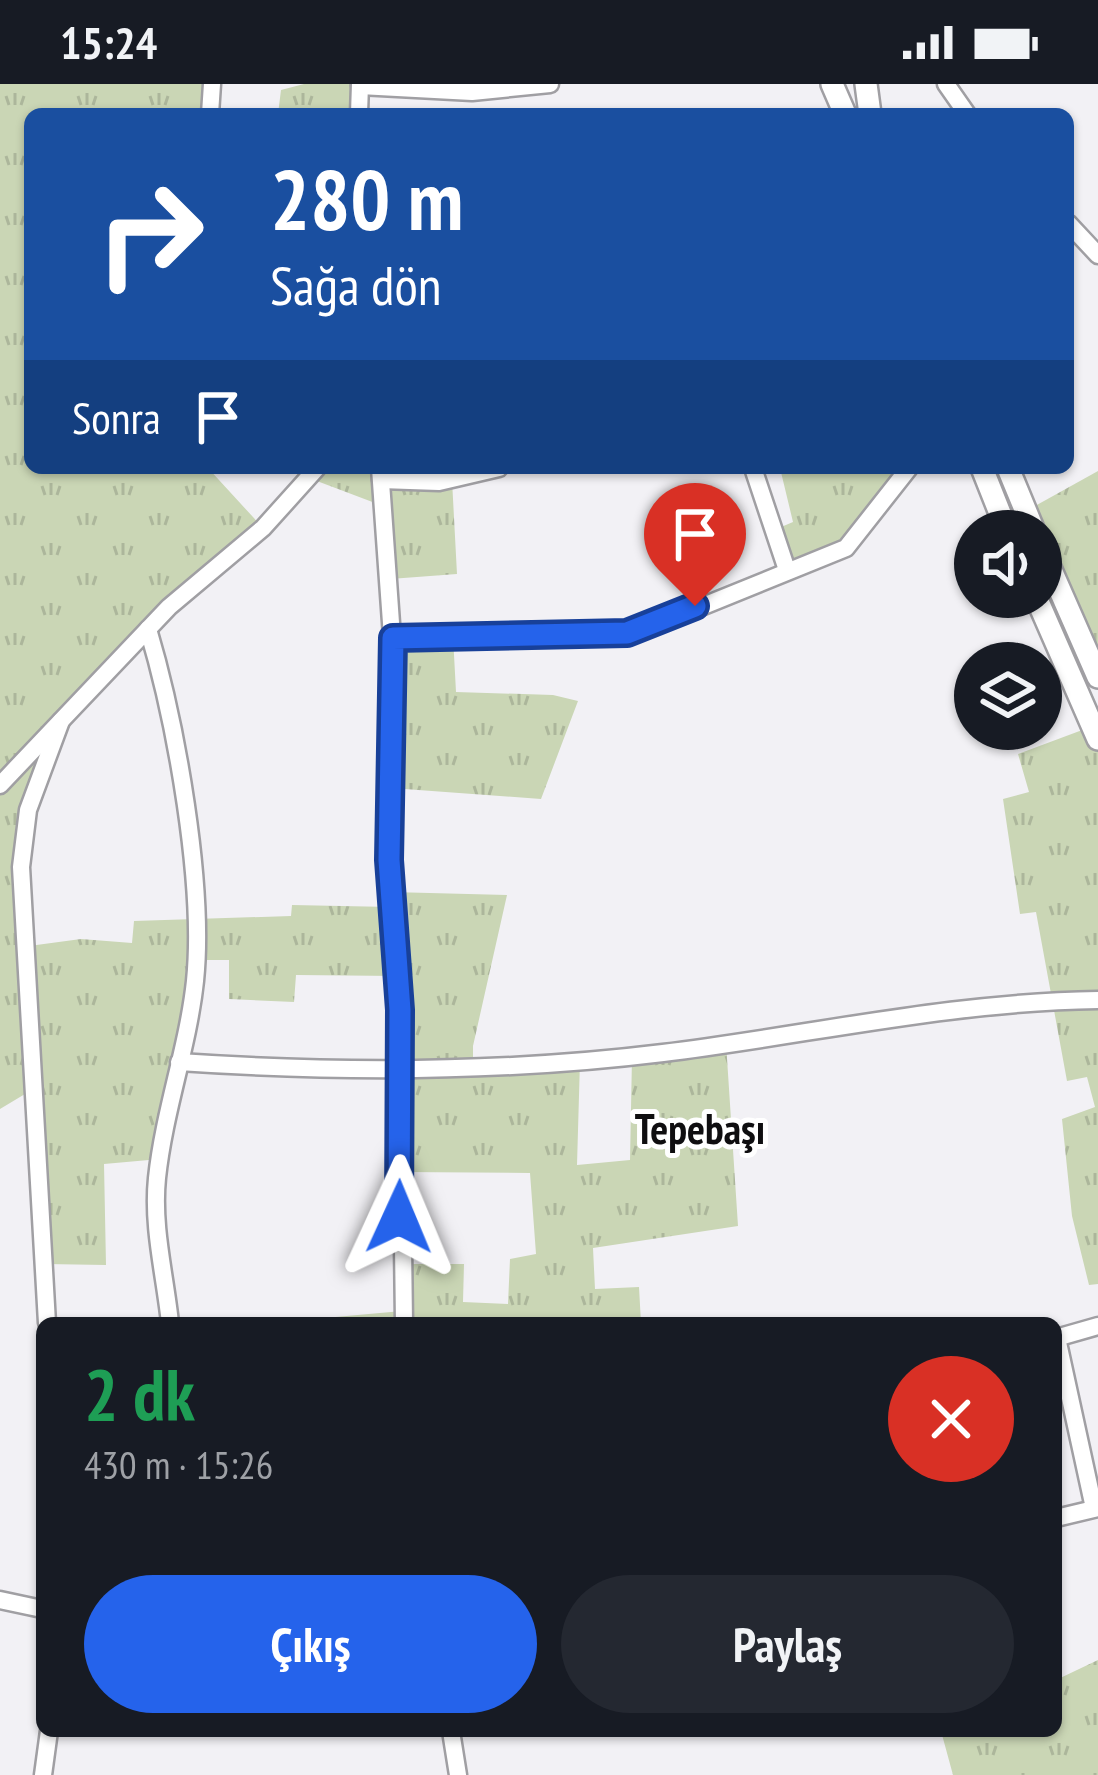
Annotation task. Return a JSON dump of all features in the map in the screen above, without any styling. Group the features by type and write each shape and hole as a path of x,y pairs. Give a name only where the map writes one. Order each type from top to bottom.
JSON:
{"main road":[{"path":"984,474 999,510"},
{"path":"1010,474 1025,510"},
{"path":"1062,595 1098,677"},
{"path":"1045,618 1098,739"}],"street":[{"path":"360,85 472,92 550,84"},
{"path":"1074,230 1098,255"},
{"path":"0,785 148,629 263,528 312,474"},
{"path":"404,1317 401,1073 389,860 393,638 380,474 439,482 473,474"},
{"path":"756,474 787,570"},
{"path":"393,638 627,633 846,548 904,474"},
{"path":"148,629 173,727 196,928 195,983 156,1196 169,1317"},
{"path":"46,1317 21,867 28,810 61,721"},
{"path":"179,1062 401,1073 667,1053 965,1005 1098,1000"},
{"path":"1062,1336 1098,1326"},
{"path":"1062,1364 1096,1508 1062,1516"},
{"path":"0,1600 36,1609"},
{"path":"43,1775 48,1737"},
{"path":"452,1737 458,1775"}],"green space":[{"path":"0,84 212,84 210,108 24,108 24,474 214,474 263,528 61,721 28,810 29,946 81,939 132,943 134,921 291,916 292,905 391,907 391,892 507,895 473,1046 473,1069 580,1061 577,1165 630,1160 632,1057 726,1043 738,1226 593,1248 595,1289 639,1287 641,1317 336,1317 402,1311 400,1264 464,1264 463,1302 508,1304 510,1259 536,1254 530,1173 400,1172 397,976 296,975 294,1002 229,999 229,960 196,960 160,1159 104,1164 106,1265 45,1264 35,1088 0,1109"},
{"path":"304,84 360,84 359,108 279,108 281,90"},
{"path":"1098,471 1098,677 1062,594 1062,510 1028,510"},
{"path":"312,474 476,474 452,480 457,574 390,579 383,506 309,478"},
{"path":"781,474 905,474 862,533 787,570 774,530 793,522"},
{"path":"453,636 456,692 553,695 578,701 541,799 391,788 393,637"},
{"path":"1093,726 1098,739 1098,1284 1089,1285 1072,1216 1062,1119 1095,1107 1087,1077 1067,1081 1036,912 1020,914 1003,799 1029,792 1018,754 1062,750 1062,738"},
{"path":"1098,1660 1098,1775 953,1775 943,1737 1062,1737 1062,1677"}],"district":[{"name":"Tepebaşı","path":"700,1128"}],"route":[{"path":"399,1217 400,1010 388,821 393,638 627,633 695,606"}]}
